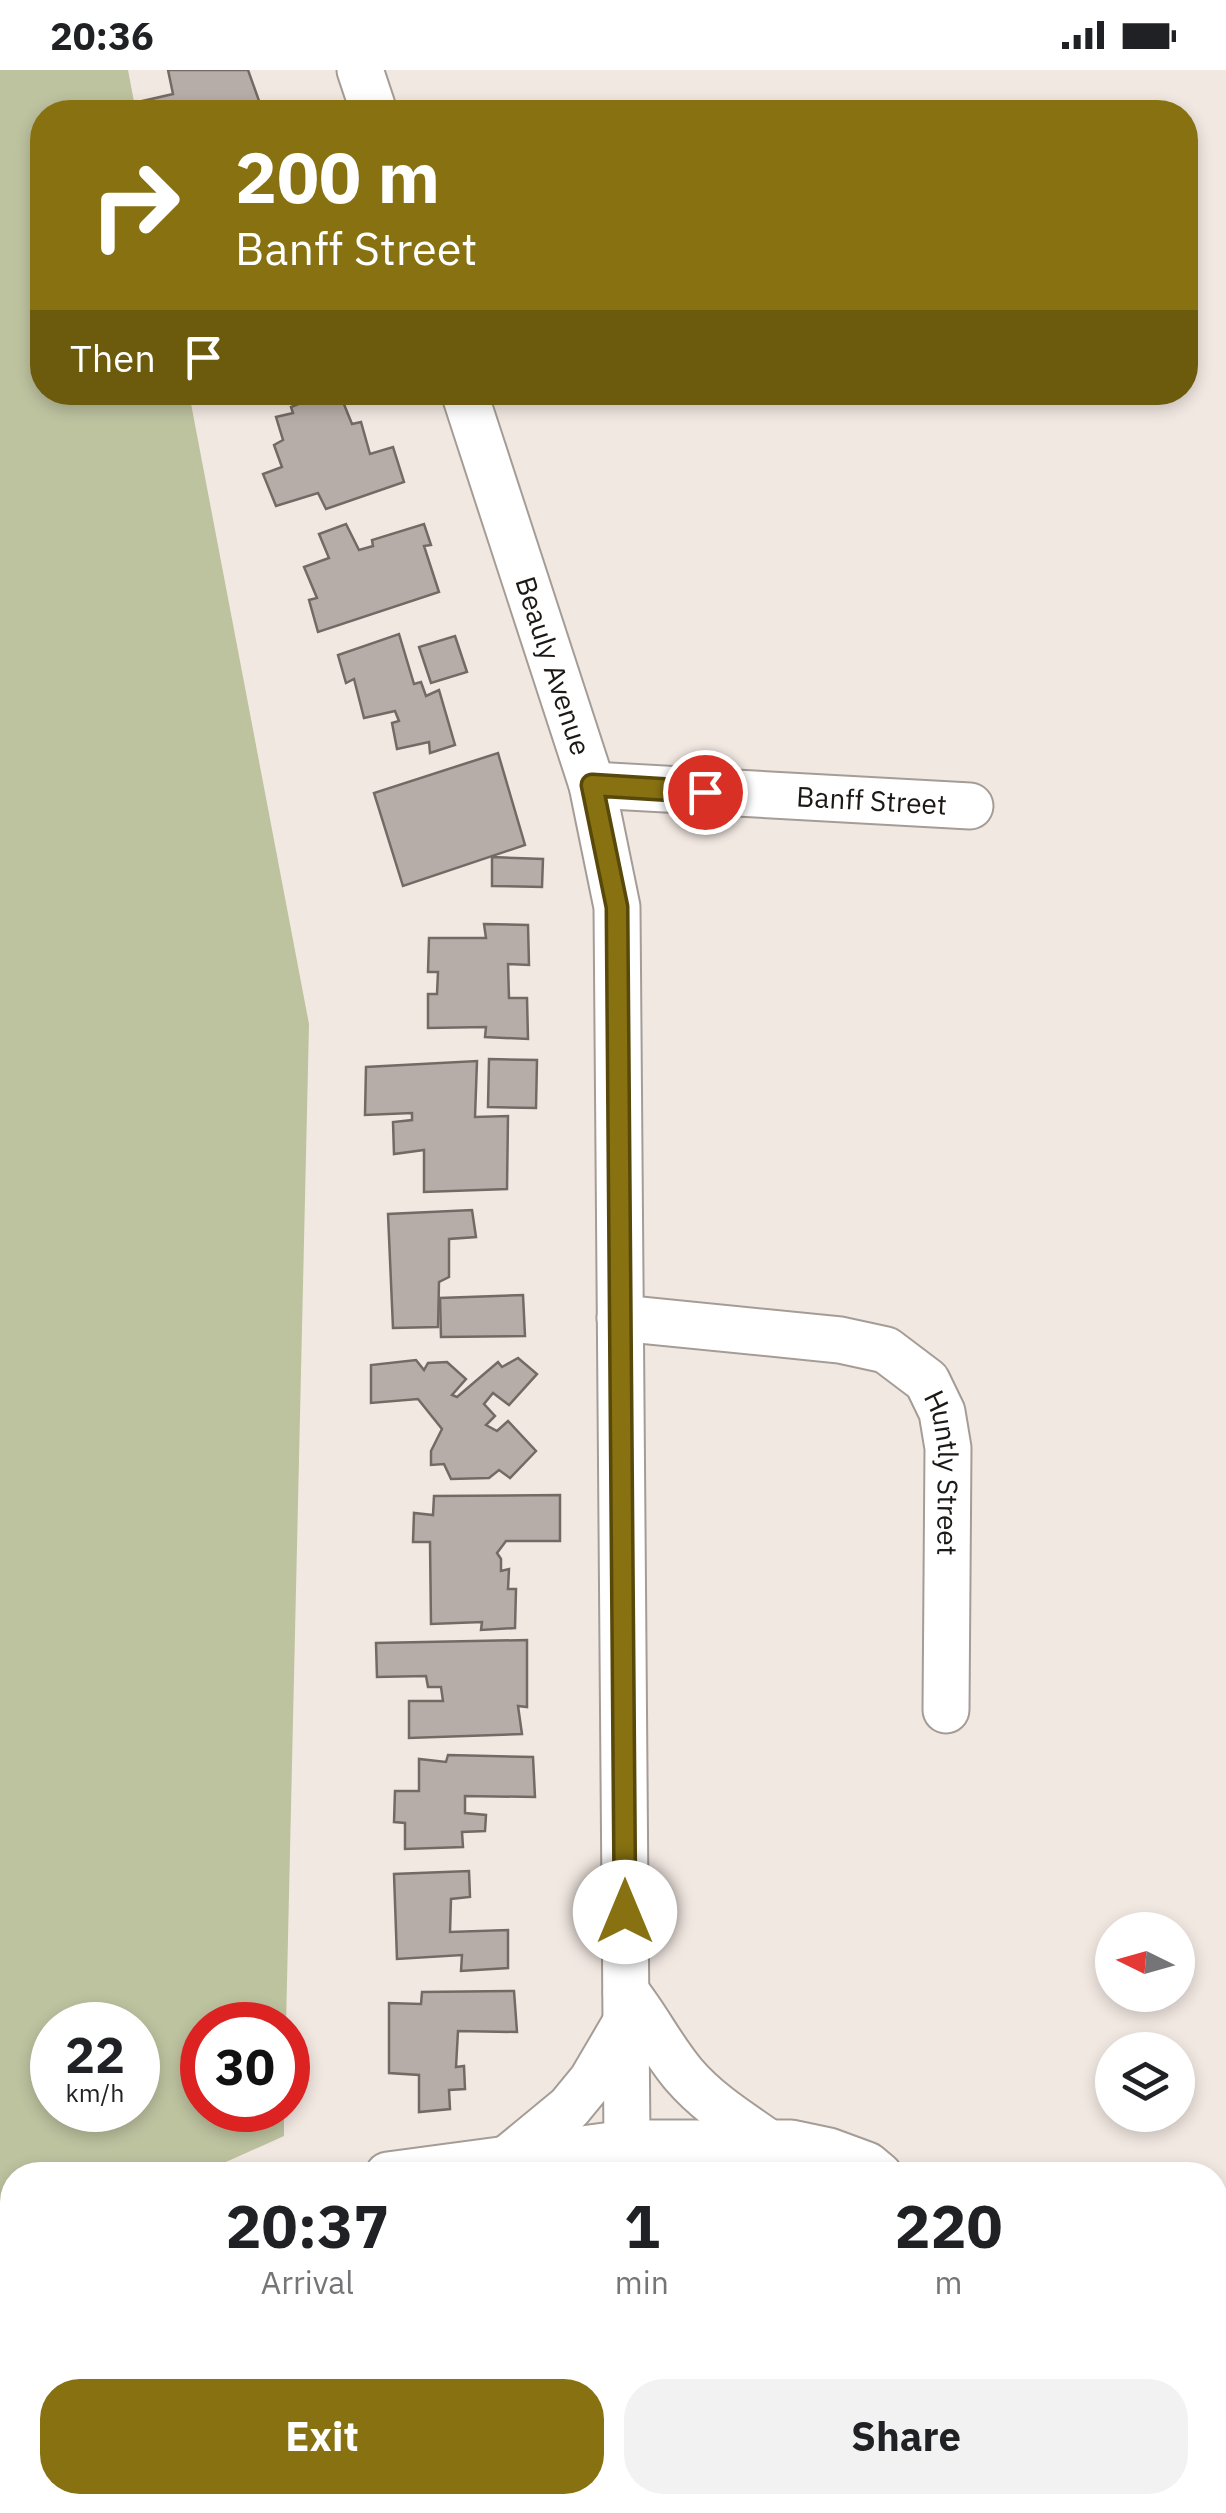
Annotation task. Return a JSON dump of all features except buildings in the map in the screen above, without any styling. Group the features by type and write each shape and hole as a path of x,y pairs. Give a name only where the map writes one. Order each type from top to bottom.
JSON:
{"street":[{"path":"360,70 370,100"},
{"name":"Beauly Avenue","path":"468,405 592,785 617,907 627,2143"},
{"name":"Banff Street","path":"592,785 970,806"},
{"name":"Huntly Street","path":"620,1318 840,1340 886,1350 927,1381 942,1412 948,1448 946,1710"},
{"path":"507,2159 569,2108 592,2080 626,2007 648,2018 682,2072 706,2098 769,2143"},
{"path":"485,2162 627,2143 791,2143 859,2162"}],"green space":[{"path":"0,70 128,70 134,100 30,100 30,405 191,405 309,1024 287,2002 180,2002 180,2132 284,2132 284,2136 226,2162 0,2162"}],"route":[{"path":"625,1912 617,907 592,785 705,792"}]}
